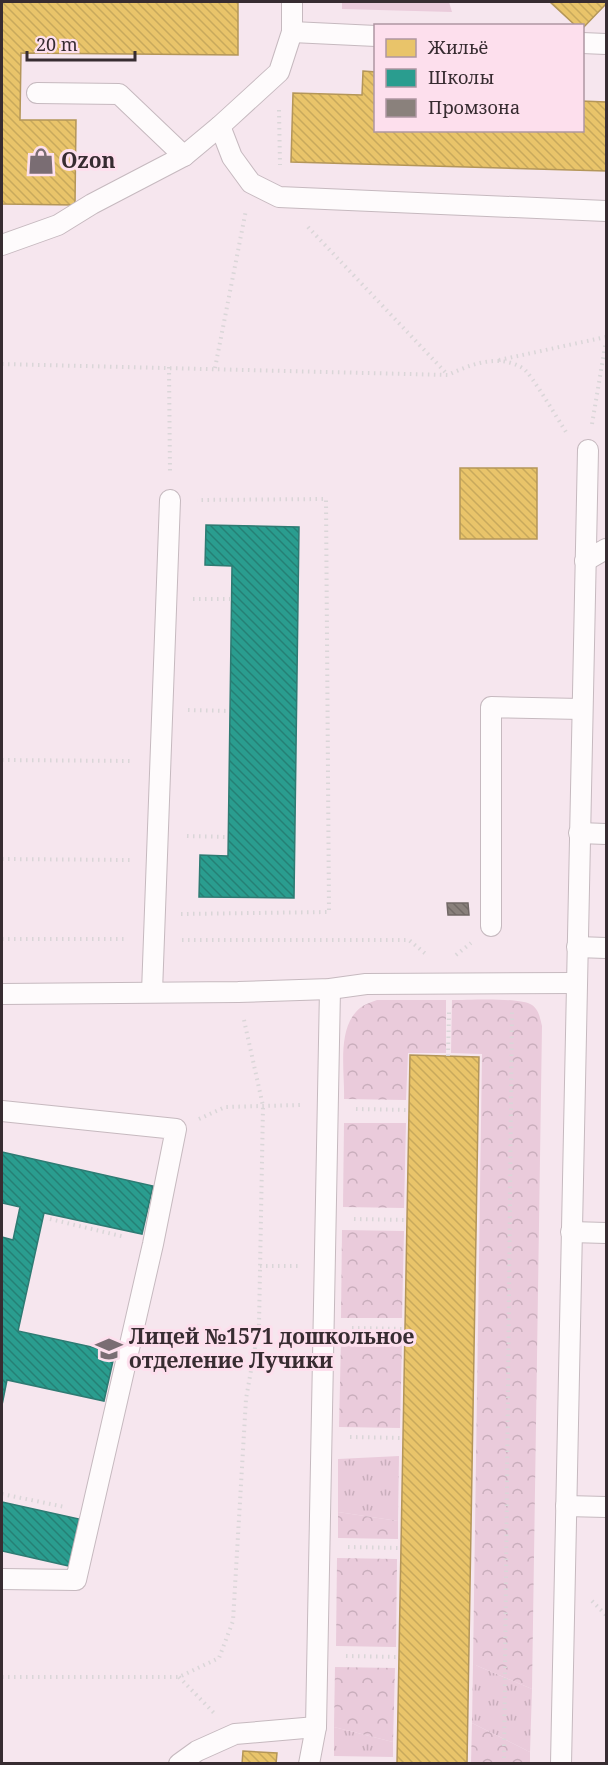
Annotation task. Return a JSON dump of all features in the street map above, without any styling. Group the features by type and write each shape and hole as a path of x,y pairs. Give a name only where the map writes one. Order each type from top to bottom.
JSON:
{"lane":[{"path":"2,245 58,225 92,204 184,156 220,126 279,72 292,32 292,2"},
{"path":"292,32 374,36"},
{"path":"584,43 606,44"},
{"path":"37,93 119,94 184,156"},
{"path":"220,126 232,157 251,183 279,197 606,211"},
{"path":"561,1764 588,450"},
{"path":"152,992 170,500"},
{"path":"585,561 606,549"},
{"path":"491,926 491,707 582,709"},
{"path":"579,833 606,834"},
{"path":"577,948 606,948"},
{"path":"2,994 330,989 445,975 513,983 576,983"},
{"path":"309,1764 316,1727 318,1656 330,989"},
{"path":"2,1111 176,1129 153,1244 76,1581 2,1579"},
{"path":"571,1232 606,1233"},
{"path":"566,1506 606,1507"},
{"path":"179,1764 197,1751 235,1734 316,1727"}],"path":[{"path":"279,72 279,197 448,375"},
{"path":"215,368 251,183"},
{"path":"2,364 448,375 470,365 606,339 588,450 571,440 525,369 498,360"},
{"path":"155,914 329,912 326,499 170,500 169,367"},
{"path":"166,598 231,599"},
{"path":"162,710 230,711"},
{"path":"2,760 161,761"},
{"path":"158,836 228,837"},
{"path":"2,860 157,860"},
{"path":"2,939 409,940 445,975 491,926"},
{"path":"504,1764 513,983"},
{"path":"2,1677 179,1677 219,1658 233,1621 246,1399 259,1325 263,1106 238,992"},
{"path":"448,1037 448,1056"},
{"path":"225,1107 328,1106 409,1110"},
{"path":"326,1218 407,1220"},
{"path":"50,1220 153,1244"},
{"path":"260,1266 325,1266"},
{"path":"325,1328 405,1329"},
{"path":"322,1437 403,1438"},
{"path":"2,1494 92,1513"},
{"path":"320,1546 401,1548"},
{"path":"318,1656 400,1657"},
{"path":"179,1677 235,1734"}],"green space":[{"path":"342,2 449,2 452,12 342,9"},
{"path":"482,999 526,1002 536,1009 542,1026 532,1689 473,1664 482,1054 451,1053 452,1000"},
{"path":"377,1000 446,1000 446,1053 408,1053 406,1100 344,1099 343,1050 348,1027 352,1017 360,1008"},
{"path":"344,1123 406,1123 404,1208 343,1207"},
{"path":"342,1230 404,1231 402,1318 341,1318"},
{"path":"341,1339 402,1340 400,1428 339,1427"},
{"path":"399,1456 398,1521 338,1512 338,1459"},
{"path":"338,1512 398,1521 398,1539 338,1538"},
{"path":"337,1558 397,1559 396,1647 336,1646"},
{"path":"473,1664 532,1689 530,1752 472,1723"},
{"path":"335,1667 395,1668 393,1742 334,1727"},
{"path":"472,1723 530,1752 530,1763 471,1763"},
{"path":"334,1727 393,1742 393,1757 334,1756"}],"building: Жильё":[{"path":"2,2 238,2 238,55 21,53 20,120 76,120 75,205 2,204"},
{"path":"550,2 606,2 584,27 584,24 574,24"},
{"path":"363,71 374,72 374,132 584,132 584,101 606,102 606,171 291,162 293,93 362,95"},
{"path":"460,468 537,468 537,539 460,539"},
{"path":"410,1055 479,1057 467,1764 397,1764"},
{"path":"243,1751 277,1753 276,1764 242,1764"}],"building: Школы":[{"path":"206,525 299,527 294,898 199,897 200,855 228,856 232,566 205,565"},
{"path":"2,1152 153,1186 142,1234 44,1213 18,1331 115,1352 104,1401 7,1380 2,1405 2,1237 13,1240 20,1207 2,1203"},
{"path":"2,1502 79,1519 69,1566 2,1551"}],"building: Промзона":[{"path":"447,903 468,903 469,915 448,915"}],"place":[{"name":"Ozon","path":"41,161"},
{"name":"Лицей №1571 дошкольное отделение Лучики","path":"109,1349"}]}
